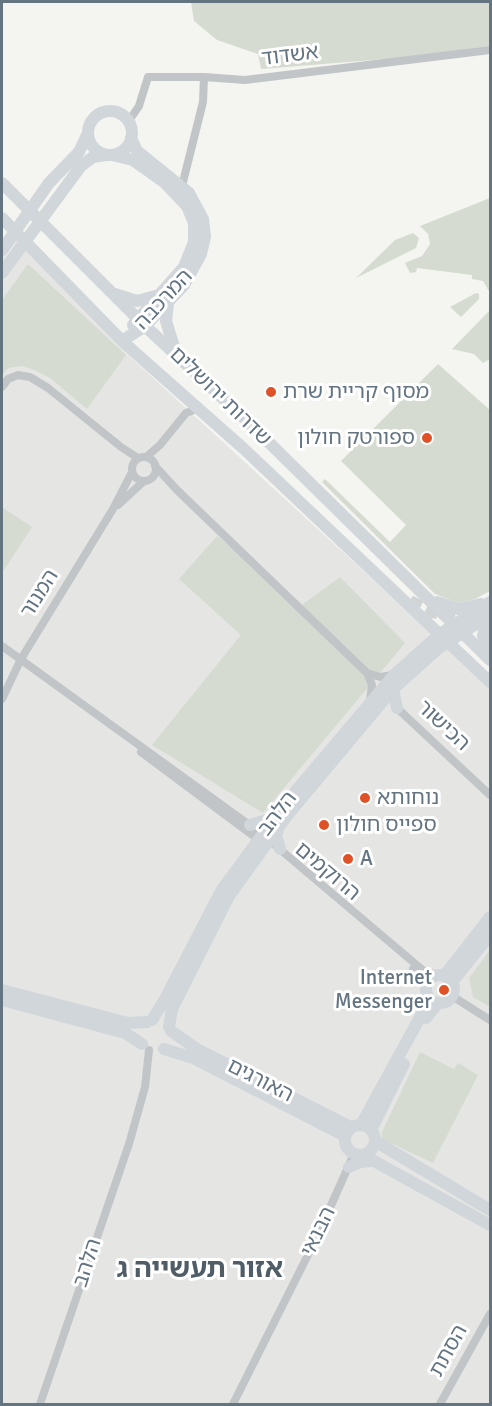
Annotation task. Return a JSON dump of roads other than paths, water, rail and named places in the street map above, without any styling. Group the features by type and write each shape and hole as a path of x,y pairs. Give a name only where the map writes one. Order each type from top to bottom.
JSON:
{"street":[{"name":"אשדוד","path":"128,122 139,106 148,77 245,80 490,50"},
{"path":"182,186 203,102 204,77"},
{"path":"2,250 49,183 79,152 95,117 107,112 121,114 128,122 131,138 124,150 93,157 81,166 2,273"},
{"path":"88,134 94,149 109,155"},
{"name":"המרכבה","path":"122,341 192,273 201,254 205,237 200,210 182,186 137,151 131,138"},
{"name":"המרכבה","path":"109,155 125,157 141,165 175,191 191,213 195,231 192,250 166,297"},
{"name":"שדרות ירושלים","path":"4,185 110,292 490,659"},
{"name":"שדרות ירושלים","path":"2,218 122,341 200,408 405,599 490,682"},
{"path":"110,292 137,301 166,297 166,321 176,354"},
{"path":"2,387 8,379 18,375 30,377 55,393 177,490 367,673 372,685 374,703 397,708 393,689"},
{"path":"183,393 188,403 186,413"},
{"path":"186,413 200,408"},
{"name":"המנור","path":"2,699 21,659 113,509 143,463 186,413"},
{"path":"143,463 136,478 177,490"},
{"path":"143,463 147,480"},
{"name":"המנור","path":"113,509 147,480"},
{"path":"418,590 449,608 464,609 490,602"},
{"path":"405,599 423,627 424,637 420,657 438,654 465,658"},
{"path":"459,628 490,602"},
{"path":"459,628 489,616"},
{"path":"489,616 483,636 490,659"},
{"name":"הלהב","path":"170,1029 172,1009 229,896 265,846 277,821 374,703 394,675 459,628"},
{"name":"הרוקמים","path":"2,646 109,724 174,780 249,828 265,846 421,975 427,992"},
{"name":"הלהב","path":"374,703 393,689 420,657"},
{"path":"367,673 380,677 394,675"},
{"name":"הכישור","path":"397,708 490,795"},
{"path":"265,846 250,837 249,828 277,821"},
{"name":"הרוקמים","path":"265,846 425,972 445,978"},
{"name":"הלהב","path":"149,1021 164,1001 220,891 265,846"},
{"path":"445,978 490,917"},
{"path":"361,1132 424,1010 428,982 445,978 490,935"},
{"path":"445,978 452,996 490,1020"},
{"path":"2,990 128,1023 160,1020 170,1029 170,1044 164,1049 146,1047 125,1033 2,1000"},
{"path":"427,992 438,1003"},
{"path":"452,996 446,1002 438,1003 429,1013 361,1132 346,1147 358,1155 379,1162 490,1225"},
{"path":"146,1047 140,1032 149,1021"},
{"name":"האורגים","path":"170,1029 196,1049 361,1132 490,1210"},
{"name":"הלהב","path":"40,1404 129,1144 145,1087 146,1047"},
{"name":"האורגים","path":"164,1049 193,1058 361,1132"},
{"path":"358,1155 371,1150 361,1132"},
{"name":"הבנאי","path":"233,1404 349,1167 358,1155"},
{"path":"349,1167 360,1162 379,1162"},
{"name":"הסתת","path":"440,1404 490,1314"}],"tunnel":[{"path":"410,601 431,612 452,615 471,612"}],"place":[{"name":"מסוף קריית שרת","path":"271,392"},
{"name":"ספורטק חולון","path":"427,438"},
{"name":"נוחותא","path":"365,798"},
{"name":"ספייס חולון","path":"324,825"},
{"name":"A","path":"348,859"},
{"name":"Internet Messenger","path":"444,990"}],"district":[{"name":"אזור תעשייה ג","path":"200,1270"}]}
